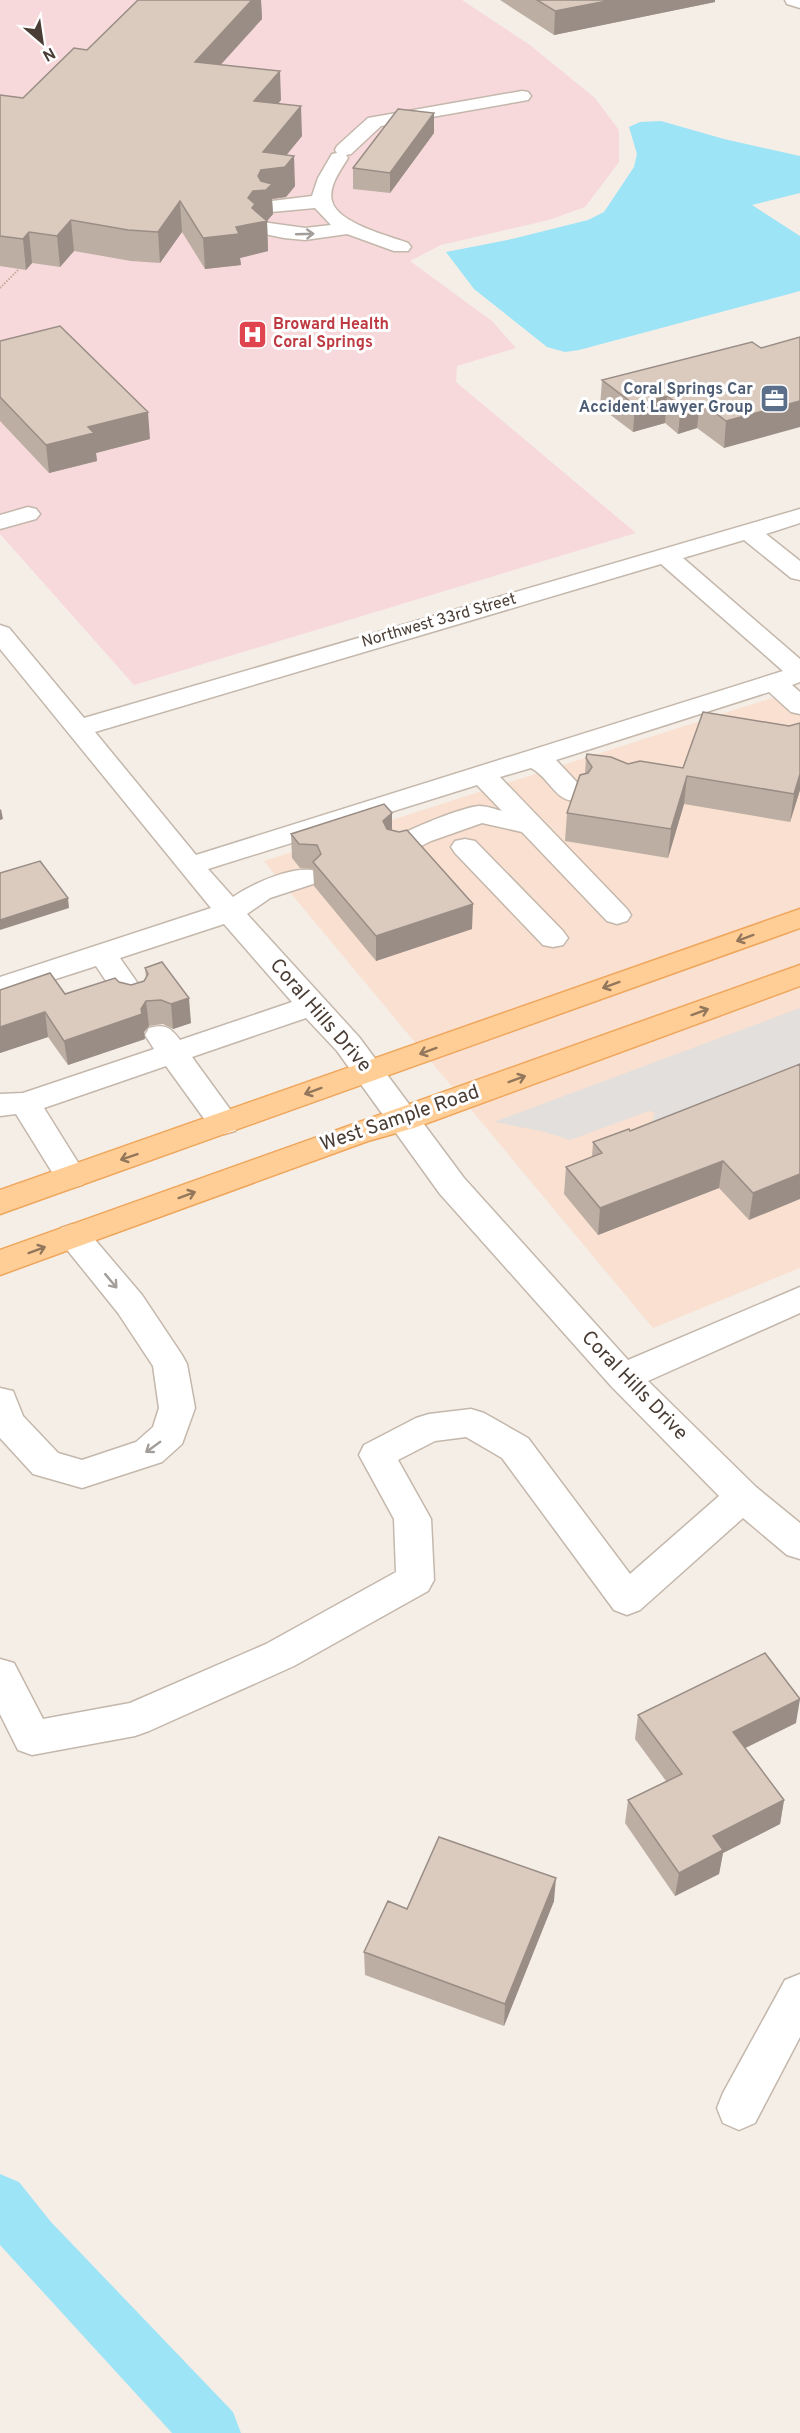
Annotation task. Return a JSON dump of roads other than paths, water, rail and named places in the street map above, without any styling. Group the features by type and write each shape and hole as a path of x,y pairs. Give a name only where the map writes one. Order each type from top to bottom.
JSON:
{"main road":[{"path":"0,1202 800,918"},
{"name":"West Sample Road","path":"0,1263 357,1133 403,1120 800,975"}],"street":[{"path":"793,0 800,3"},
{"path":"401,247 348,228 328,212 322,201 324,185 341,154 375,122 522,96"},
{"path":"271,206 322,201"},
{"path":"262,228 295,235 317,234 348,228"},
{"path":"0,522 28,514"},
{"name":"Northwest 33rd Street","path":"79,728 800,516"},
{"path":"748,531 800,573"},
{"path":"665,555 800,673"},
{"name":"Coral Hills Drive","path":"0,633 190,866 348,1044 452,1186 623,1377 742,1497 800,1544"},
{"path":"190,866 533,758 592,750 800,673"},
{"path":"773,682 800,706"},
{"path":"533,758 546,765 574,794"},
{"path":"472,777 480,814"},
{"path":"472,777 532,826 617,915"},
{"path":"392,802 410,840 480,814 532,826"},
{"path":"465,847 554,938"},
{"path":"0,987 230,912 260,892 303,878"},
{"path":"102,955 133,998"},
{"path":"72,1177 13,1104 166,1043 312,1006"},
{"path":"166,1043 224,1123"},
{"path":"0,1401 8,1424 46,1464 82,1474 149,1452 169,1434 177,1408 170,1364 130,1304 73,1236"},
{"path":"623,1377 800,1299"},
{"path":"0,1675 32,1738 135,1719 280,1655 416,1580 412,1519 377,1455 429,1428 471,1423 515,1448 627,1599 742,1497"},
{"path":"739,2108 800,1994"}],"water":[{"path":"661,121 724,139 800,156 800,193 752,205 800,236 800,291 579,350 565,352 547,347 474,289 446,252 512,239 588,220 604,212 634,167 637,154 629,127 640,122"}],"waterway":[{"path":"0,2201 32,2241 212,2433"}],"place":[{"name":"Broward Health Coral Springs","path":"252,334"},
{"name":"Coral Springs Car Accident Lawyer Group","path":"774,399"}]}
